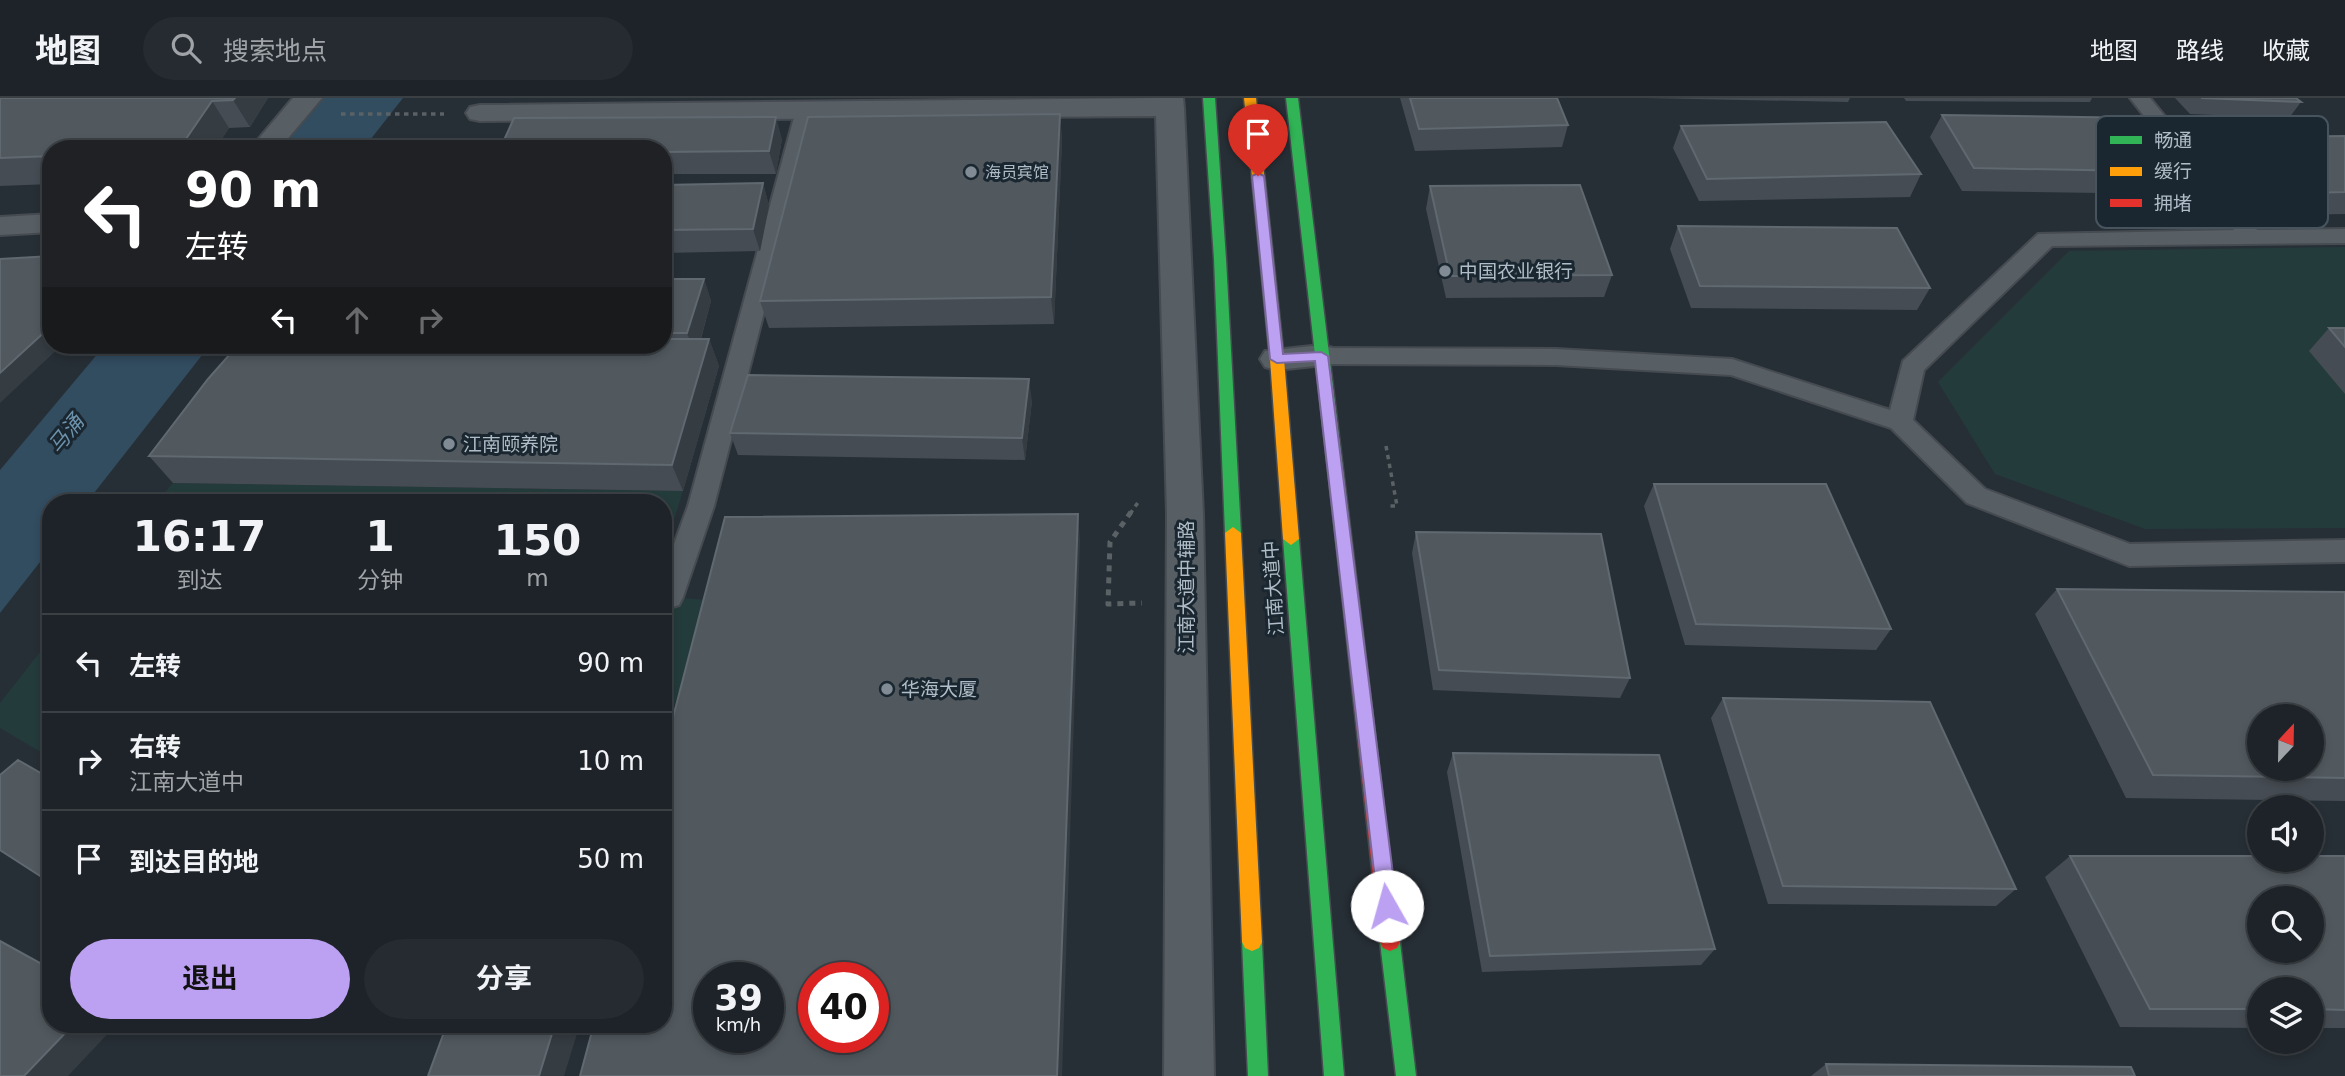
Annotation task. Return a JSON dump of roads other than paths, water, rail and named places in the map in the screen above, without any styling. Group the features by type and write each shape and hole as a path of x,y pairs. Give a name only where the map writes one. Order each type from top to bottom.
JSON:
{"main road":[{"name":"江南大道中","path":"1209,98 1222,295 1258,1076"},
{"name":"江南大道中","path":"1250,98 1277,359 1334,1076"},
{"path":"1292,98 1406,1076"}],"street":[{"path":"480,113 1170,103"},
{"name":"江南大道中辅路","path":"1170,103 1185,514 1189,1076"},
{"path":"272,140 302,106"},
{"path":"0,226 42,224"},
{"path":"1178,294 1222,295"},
{"path":"1277,359 1321,356"}],"lane":[{"path":"2140,98 2154,116"},
{"path":"672,588 701,506 806,110"},
{"path":"2244,228 2251,237"},
{"path":"1900,422 1912,367 2046,239 2345,236"},
{"path":"1321,356 1556,357 1732,367 1900,422 1976,496 2129,555 2345,551"}],"water":[{"path":"314,98 403,98 370,140 279,140"},
{"name":"马涌","path":"97,354 203,354 93,494 42,494 42,559 0,613 0,470"}],"place":[{"name":"海员宾馆","path":"971,172"},
{"name":"中国农业银行","path":"1445,271"},
{"name":"江南颐养院","path":"449,444"},
{"name":"华海大厦","path":"887,689"}]}
